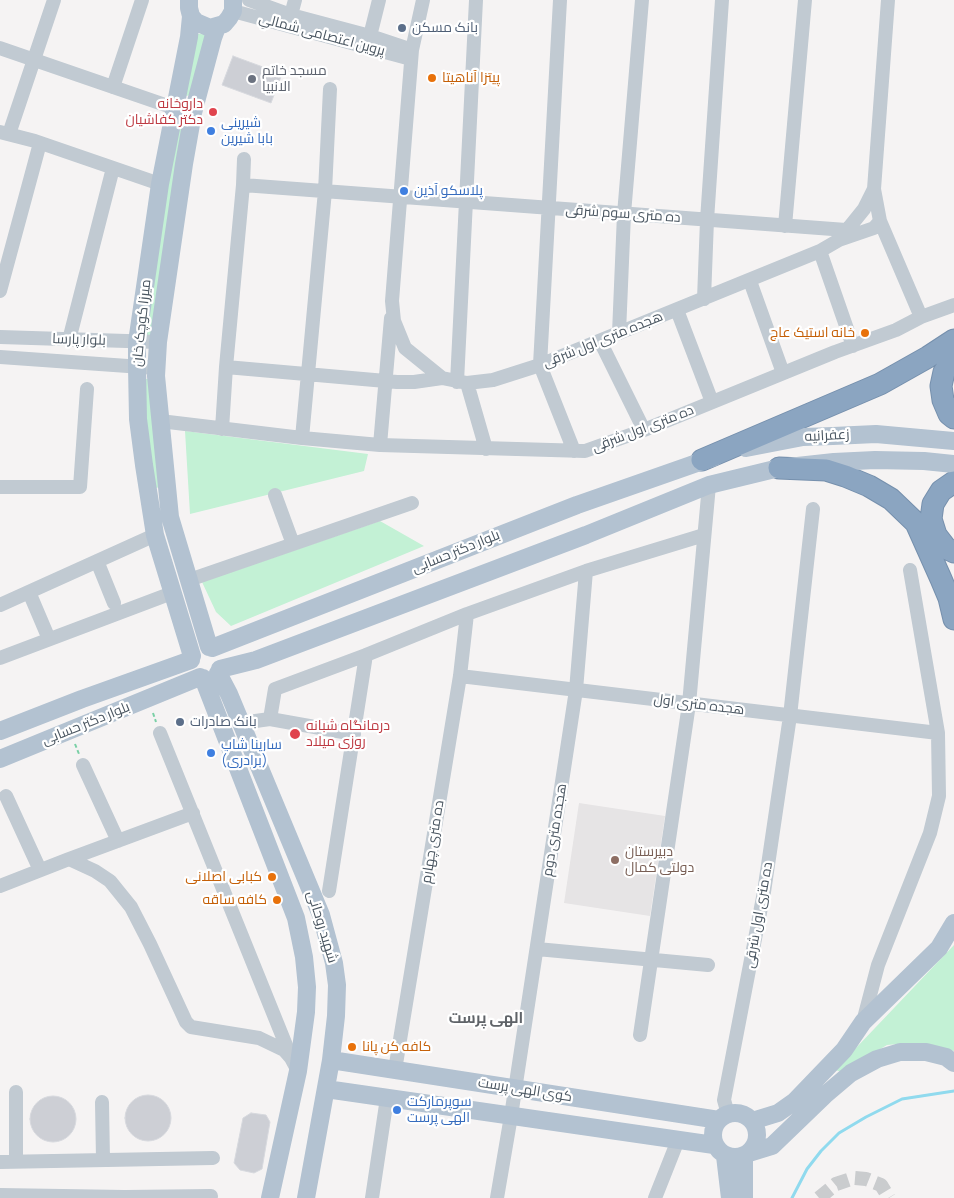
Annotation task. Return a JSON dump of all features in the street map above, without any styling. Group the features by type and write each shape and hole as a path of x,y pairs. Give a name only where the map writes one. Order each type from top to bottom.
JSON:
{"highway":[{"path":"702,460 880,384 954,340"},
{"path":"954,357 944,372 941,386 942,400 949,414 954,418"},
{"path":"779,468 826,470 869,486 891,499 916,523 949,598 954,619"},
{"path":"954,482 941,491 933,504 931,519 936,535 946,548 954,552"}],"main road":[{"path":"187,6 196,22 210,28 217,27 229,18 233,6"},
{"name":"میرزا کوچک خان","path":"187,6 189,37 160,184 137,342 137,366 138,419 148,491 159,525 172,593 192,658"},
{"name":"میرزا کوچک خان","path":"211,648 189,580 159,525 166,488 156,368 158,342 193,113 217,27"},
{"name":"زعفرانیه","path":"702,460 744,448 803,437 876,434 954,441"},
{"name":"بلوار دکتر حسابی","path":"211,648 577,505 702,460"},
{"name":"زعفرانیه","path":"709,486 779,468 834,462 876,460 954,464"},
{"name":"بلوار دکتر حسابی","path":"0,759 210,674 256,660 577,539 709,486"},
{"path":"148,491 166,488"},
{"path":"211,648 221,657 222,662 210,674 193,672 191,667 192,658 199,649 211,648"},
{"name":"بلوار دکتر حسابی","path":"0,731 192,658"},
{"name":"شهید روحانی","path":"210,674 241,723 321,915 334,963 336,1016 331,1060 306,1198"},
{"name":"شهید روحانی","path":"210,674 296,918 304,957 307,987 306,1012 294,1064 270,1198"},
{"path":"752,1121 778,1113 795,1101 844,1050 863,1022 939,948 954,923"},
{"path":"745,1155 752,1150 757,1135 756,1128 752,1121 741,1114 724,1117 713,1130 712,1138 720,1150 731,1158 745,1155 772,1146 851,1073 876,1059 900,1052 926,1052 946,1057 954,1063"},
{"name":"کوی الهی پرست","path":"331,1060 724,1117"},
{"name":"کوی الهی پرست","path":"326,1089 678,1140 720,1150"},
{"path":"720,1150 730,1198"},
{"path":"744,1198 745,1155"}],"street":[{"path":"54,0 4,133 40,143 160,184"},
{"path":"113,87 142,0"},
{"name":"پروین اعتصامی شمالیِ","path":"249,0 292,15 370,36 411,55"},
{"path":"292,15 295,0"},
{"path":"370,36 379,0"},
{"name":"هجده متری اول شرقی","path":"423,0 411,55 392,301 394,321 405,348 442,378 462,382 493,380 540,366 820,251 842,235 864,209 874,188 888,0"},
{"path":"476,0 466,202 462,382 486,449"},
{"path":"560,0 540,366 574,451"},
{"path":"619,333 624,214 642,0"},
{"path":"704,299 707,220 722,0"},
{"path":"785,226 805,0"},
{"name":"پروین اعتصامی شمالیِ","path":"233,6 411,55"},
{"path":"0,48 174,108"},
{"path":"302,438 326,191 330,89"},
{"path":"0,291 40,143"},
{"path":"222,429 244,159"},
{"path":"69,340 113,168"},
{"name":"ده متری سوم شرقی","path":"243,185 785,226 842,235"},
{"path":"874,188 880,221 920,317"},
{"path":"842,235 874,228 880,221"},
{"path":"820,251 853,346"},
{"path":"750,281 783,373"},
{"path":"380,445 392,301"},
{"name":"ده متری اول شرقی","path":"160,421 302,438 380,445 585,451 644,430 783,373 896,330 920,317 954,304"},
{"path":"677,310 712,402"},
{"path":"0,358 1,337"},
{"name":"بلوار پارسا","path":"1,337 158,342"},
{"path":"600,341 644,430"},
{"name":"بلوار پارسا","path":"0,358 156,368"},
{"path":"226,367 414,382 442,378"},
{"path":"0,487 80,487 87,389"},
{"path":"640,1036 689,704 709,486"},
{"path":"275,495 293,544"},
{"path":"189,580 412,503"},
{"name":"ده متری اول شرقی","path":"724,1117 724,1100 764,892 790,716 813,509"},
{"path":"0,605 97,561 159,525"},
{"path":"270,719 275,688 366,655 467,614 586,571 704,535"},
{"path":"97,561 114,603"},
{"path":"863,1022 878,965 930,833 939,796 938,733 910,570"},
{"name":"هجده متری دوم","path":"497,1198 576,690 586,571"},
{"path":"29,592 46,632"},
{"path":"0,658 172,593"},
{"name":"ده متری چهارم","path":"395,1070 460,676 467,614"},
{"path":"329,891 366,655"},
{"name":"هجده متری اول","path":"460,676 938,733"},
{"path":"241,723 270,719 354,734"},
{"path":"160,733 294,1064"},
{"path":"83,765 118,841"},
{"path":"6,796 40,870"},
{"path":"0,886 193,813"},
{"path":"69,859 95,871 110,881 131,907 186,1022 191,1027 259,1038 284,1050 294,1064"},
{"path":"537,949 708,966"},
{"path":"16,1092 16,1161"},
{"path":"372,1198 386,1098"},
{"path":"102,1102 103,1160"},
{"path":"655,1198 678,1140"},
{"path":"0,1162 213,1158"},
{"path":"0,1194 125,1198 211,1196"}],"path":[{"path":"147,699 160,733"},
{"path":"69,731 83,765"}],"shaded area":[{"name":"دبیرستان دولتی کمال","path":"579,803 665,816 650,916 564,903"}],"green space":[{"path":"193,33 208,35 195,94 186,96"},
{"path":"176,124 187,126 158,338 141,339"},
{"path":"140,379 156,379 165,486 151,489"},
{"path":"185,431 368,454 364,471 190,514"},
{"path":"380,521 424,546 231,626 216,612 202,582"},
{"path":"954,945 954,1051 929,1044 887,1045 842,1072 835,1070"}],"building":[{"name":"مسجد خاتم الانبیا","path":"233,56 282,74 271,103 222,85"},
{"path":"143,1095 153,1095 165,1101 170,1109 170,1127 165,1135 157,1140 143,1141 135,1138 128,1131 125,1123 125,1113 128,1105 135,1098"},
{"path":"48,1096 58,1096 72,1106 76,1119 72,1132 66,1138 58,1142 48,1142 34,1132 30,1124 30,1114 40,1100"},
{"path":"251,1113 266,1115 270,1122 262,1169 254,1173 240,1170 234,1163 243,1118"}],"waterway":[{"path":"792,1198 807,1169 839,1133 902,1099 954,1091"}],"tunnel":[{"path":"819,1198 836,1184 854,1178 866,1179 881,1185 889,1198"}],"place":[{"name":"بانک مسکن","path":"402,28"},
{"name":"پیتزا آناهیتا","path":"432,78"},
{"name":"مسجد خاتم الانبیا","path":"252,79"},
{"name":"داروخانه دکتر کفاشیان","path":"213,112"},
{"name":"شیرینی بابا شیرین","path":"211,131"},
{"name":"پلاسکو آذین","path":"404,191"},
{"name":"خانه استیک عاج","path":"865,333"},
{"name":"بانک صادرات","path":"180,722"},
{"name":"درمانگاه شبانه روزی میلاد","path":"295,734"},
{"name":"سارینا شاپ (برادری)","path":"211,753"},
{"name":"دبیرستان دولتی کمال","path":"615,860"},
{"name":"کبابی اصلانی","path":"272,877"},
{"name":"کافه ساقه","path":"277,900"},
{"name":"کافه کن پانا","path":"352,1047"},
{"name":"سوپرمارکت الهی پرست","path":"397,1110"}],"district":[{"name":"الهی پرست","path":"486,1019"}]}
